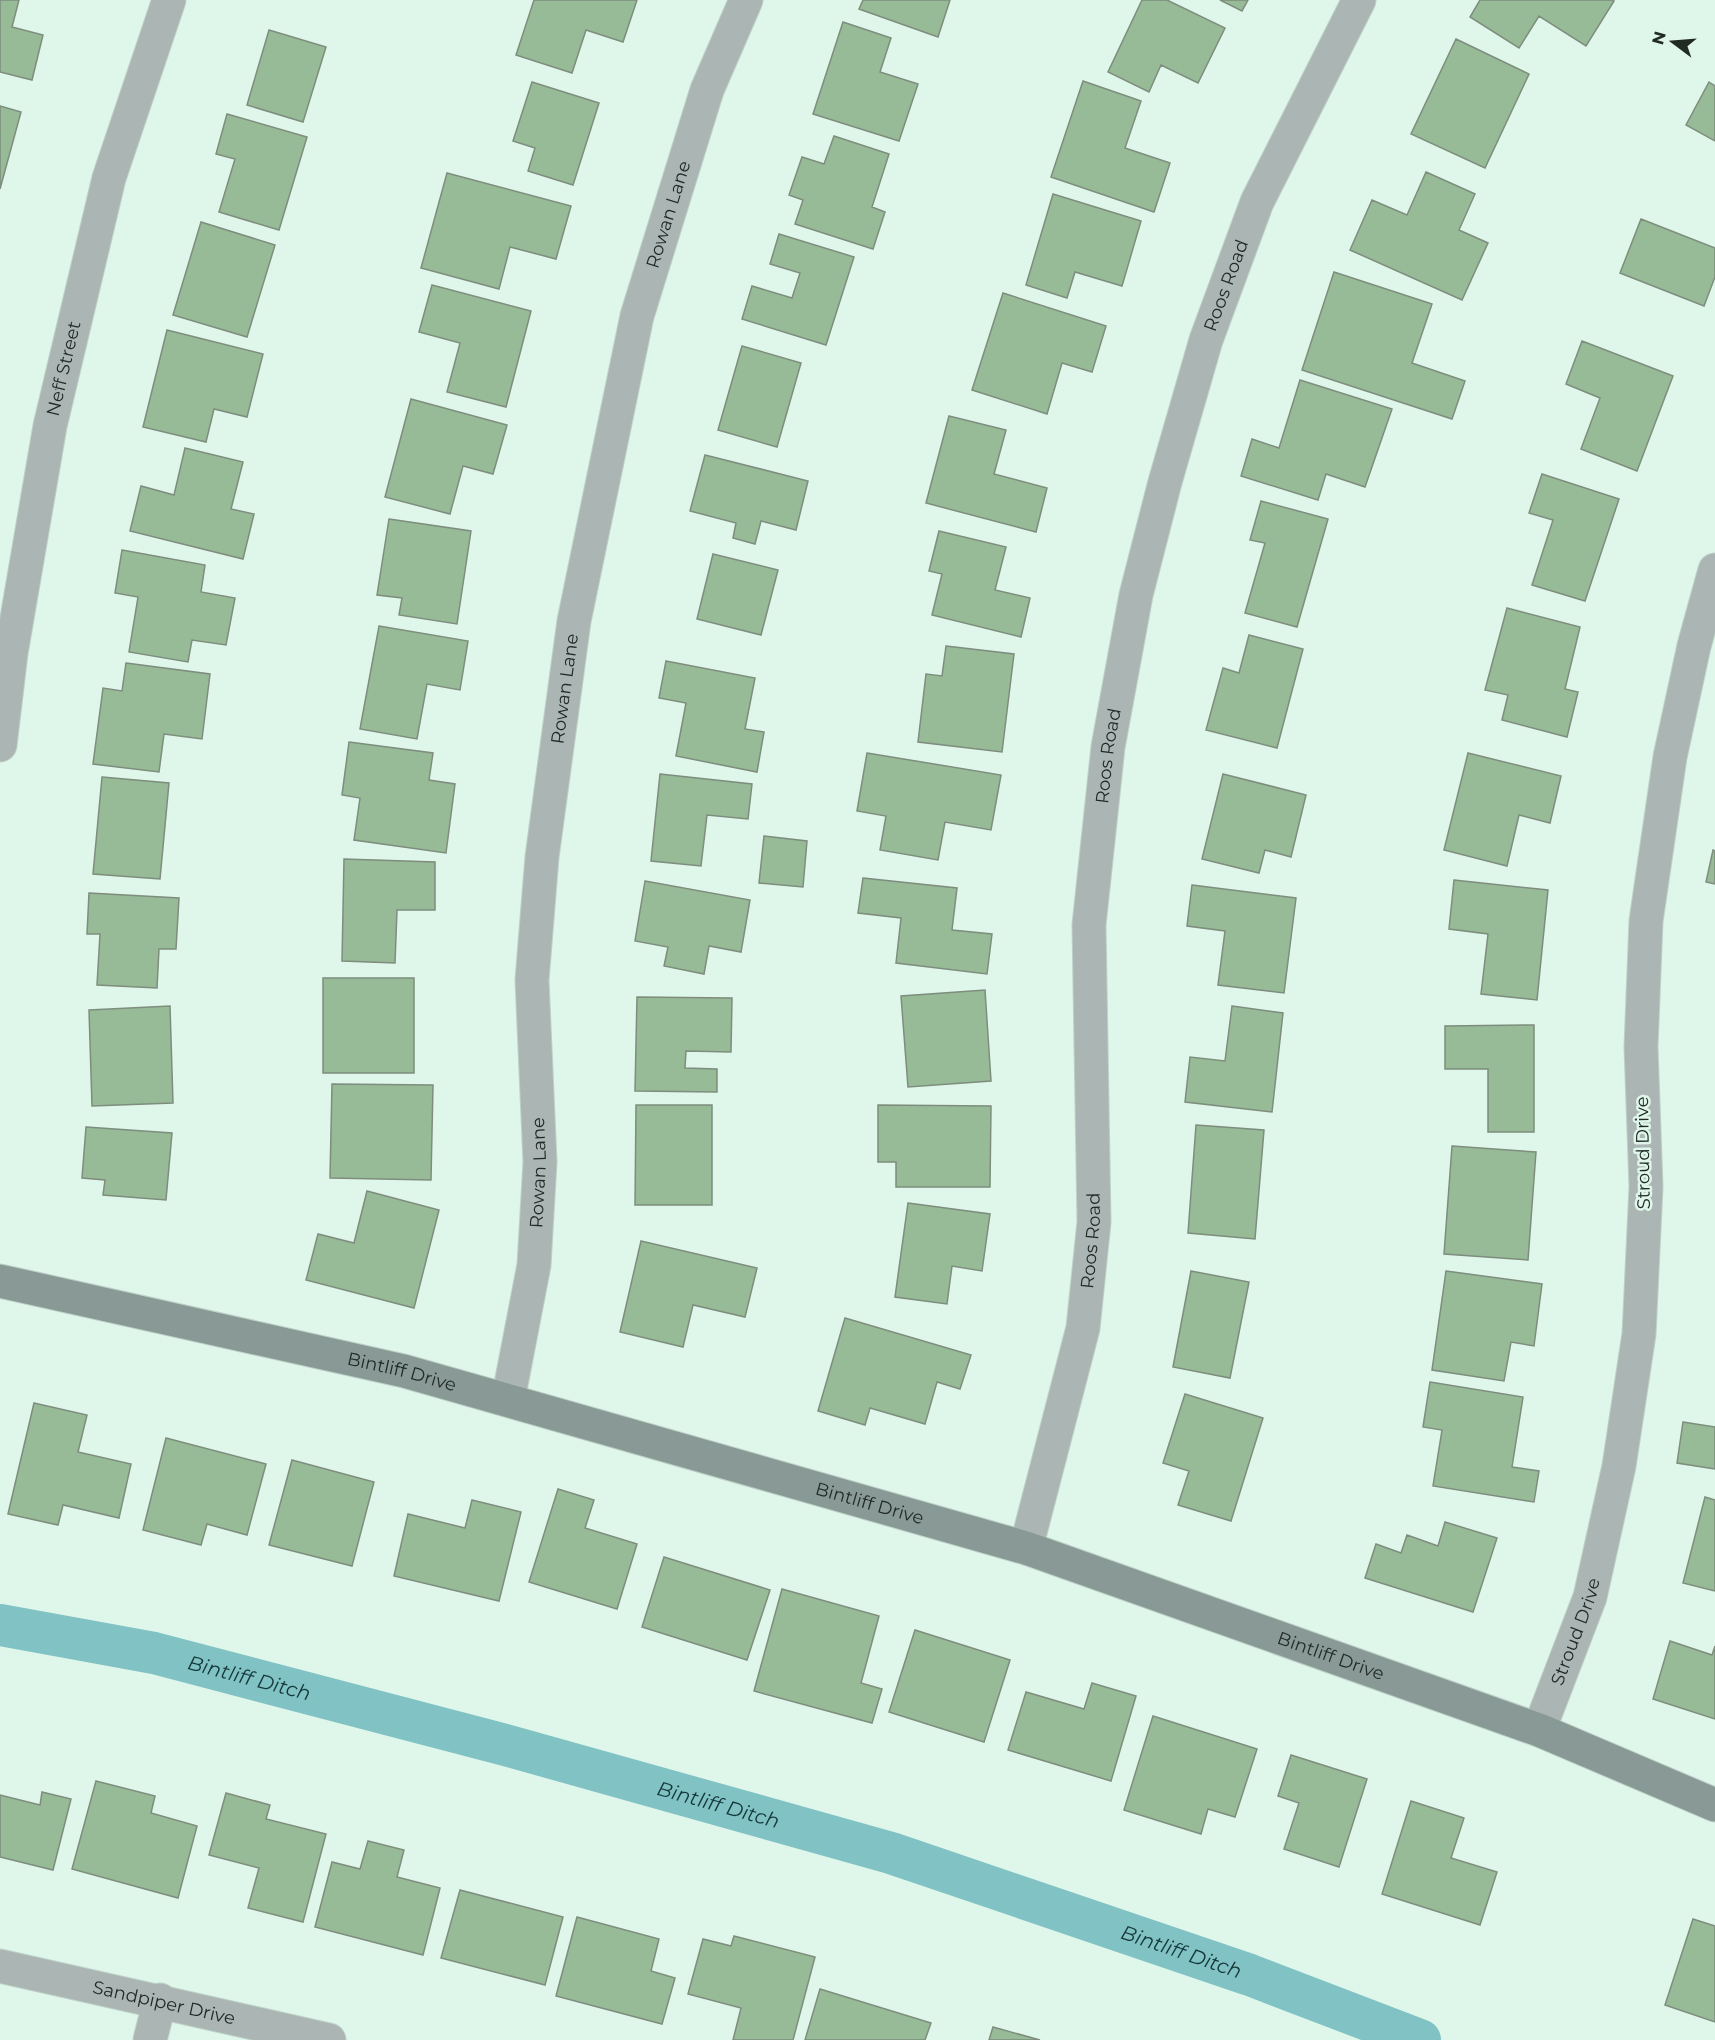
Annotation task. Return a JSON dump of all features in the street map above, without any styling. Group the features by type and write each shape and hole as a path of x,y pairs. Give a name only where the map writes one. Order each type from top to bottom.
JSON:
{"street":[{"name":"Neff Street","path":"0,745 11,652 50,426 109,178 169,0"},
{"name":"Rowan Lane","path":"508,1400 534,1265 540,1162 532,980 542,857 574,621 637,316 707,90 746,0"},
{"name":"Roos Road","path":"1026,1548 1083,1328 1094,1222 1089,925 1108,747 1136,595 1165,482 1206,340 1257,202 1359,0"},
{"name":"Stroud Drive","path":"1539,1730 1590,1597 1619,1466 1639,1334 1646,1187 1641,1047 1646,921 1670,757 1694,646 1715,570"},
{"name":"Bintliff Drive","path":"0,1281 404,1371 1026,1548 1539,1730 1715,1805"},
{"name":"Sandpiper Drive","path":"0,1966 160,2000 329,2040"},
{"path":"150,2040 160,2000"}],"building":[{"path":"0,0 19,0 12,27 43,35 32,80 0,72"},
{"path":"534,0 637,0 623,42 586,30 572,73 516,55"},
{"path":"863,0 950,0 938,37 859,9"},
{"path":"1142,0 1167,0 1225,28 1198,83 1161,65 1149,92 1108,72"},
{"path":"1220,0 1248,0 1242,11"},
{"path":"1480,0 1614,1 1586,46 1539,16 1519,48 1470,17"},
{"path":"843,22 891,38 880,72 918,84 899,141 813,114"},
{"path":"269,30 326,47 303,122 247,105"},
{"path":"1456,39 1529,74 1485,168 1411,134"},
{"path":"1083,81 1141,101 1125,148 1170,163 1154,212 1051,177"},
{"path":"532,82 599,103 573,185 528,171 535,148 513,141"},
{"path":"1709,82 1715,86 1715,141 1686,125"},
{"path":"0,106 21,112 0,189"},
{"path":"227,114 307,137 279,230 219,212 235,159 216,154"},
{"path":"834,136 889,154 872,207 885,212 873,249 795,224 803,200 789,195 802,157 824,164"},
{"path":"1426,172 1475,194 1459,230 1488,243 1462,300 1350,250 1372,200 1407,215"},
{"path":"447,173 571,206 556,259 510,247 499,289 421,268"},
{"path":"1053,194 1141,221 1122,286 1075,272 1067,298 1026,285"},
{"path":"1641,219 1715,248 1715,277 1704,306 1620,273"},
{"path":"201,222 275,245 247,337 173,315"},
{"path":"779,234 854,257 826,345 742,319 752,286 792,298 800,273 770,264"},
{"path":"1334,272 1432,304 1412,363 1465,381 1452,419 1302,370"},
{"path":"432,285 531,311 506,407 447,392 460,343 419,332"},
{"path":"1003,293 1106,326 1092,372 1062,363 1047,414 972,390"},
{"path":"167,330 263,354 247,417 214,409 206,442 143,427"},
{"path":"1582,341 1673,376 1637,471 1581,449 1600,398 1566,384"},
{"path":"742,346 801,363 777,447 718,430"},
{"path":"1300,380 1392,409 1365,487 1326,474 1318,500 1241,476 1252,439 1279,448"},
{"path":"411,399 507,425 493,474 463,466 450,514 385,497"},
{"path":"949,416 1006,430 994,474 1047,488 1036,532 926,503"},
{"path":"185,448 243,462 231,509 254,514 243,559 130,531 141,486 174,495"},
{"path":"705,455 808,481 796,530 761,521 755,544 733,538 736,523 690,511"},
{"path":"1542,474 1619,499 1585,601 1532,585 1553,520 1529,513"},
{"path":"1261,501 1328,519 1297,627 1245,613 1265,543 1250,540"},
{"path":"389,519 471,531 457,624 399,615 402,598 377,595"},
{"path":"939,531 1006,547 995,590 1030,598 1021,637 932,615 942,574 929,571"},
{"path":"122,550 205,565 201,592 235,598 226,645 192,640 188,662 129,652 138,597 115,593"},
{"path":"713,554 778,570 761,635 697,619"},
{"path":"1507,608 1580,627 1565,689 1578,692 1567,737 1502,720 1508,695 1485,690"},
{"path":"379,626 468,641 460,690 427,684 417,739 360,729"},
{"path":"1249,635 1303,649 1277,748 1206,730 1223,668 1239,673"},
{"path":"946,646 1014,654 1002,752 918,742 926,674 942,676"},
{"path":"666,661 755,678 745,729 764,732 757,772 676,756 686,703 659,698"},
{"path":"126,663 210,674 202,739 164,734 159,772 93,764 103,688 122,691"},
{"path":"349,742 433,753 429,780 455,784 446,853 354,840 360,798 342,795"},
{"path":"867,753 1001,775 991,830 945,822 938,860 880,850 886,816 857,811"},
{"path":"1468,753 1561,776 1550,823 1519,815 1507,866 1444,850"},
{"path":"660,774 752,784 748,819 707,815 701,866 651,861"},
{"path":"1223,774 1306,795 1291,857 1265,850 1259,873 1202,859"},
{"path":"102,777 169,783 160,879 93,874"},
{"path":"764,836 807,841 803,887 759,883"},
{"path":"1713,850 1715,851 1715,884 1706,882"},
{"path":"344,859 435,862 435,910 397,910 395,963 342,961"},
{"path":"863,878 957,888 952,930 992,934 987,974 896,963 901,918 858,913"},
{"path":"1454,880 1548,890 1537,1000 1481,994 1488,934 1449,929"},
{"path":"645,881 750,900 741,952 709,946 704,974 664,966 668,947 635,941"},
{"path":"1192,885 1296,898 1284,993 1218,985 1225,931 1187,926"},
{"path":"89,893 179,898 176,949 159,949 157,988 97,985 100,934 87,934"},
{"path":"323,978 414,978 414,1073 323,1073"},
{"path":"985,990 991,1081 908,1087 901,996"},
{"path":"637,997 732,998 731,1052 686,1051 685,1068 717,1069 717,1092 635,1091"},
{"path":"170,1006 173,1103 92,1106 89,1010"},
{"path":"1232,1006 1283,1013 1272,1112 1185,1102 1190,1057 1225,1061"},
{"path":"1534,1025 1534,1132 1488,1132 1488,1069 1445,1069 1445,1026"},
{"path":"332,1084 433,1085 431,1180 330,1178"},
{"path":"636,1105 712,1105 712,1205 635,1205"},
{"path":"878,1105 991,1106 990,1187 896,1187 896,1162 878,1162"},
{"path":"1196,1125 1264,1130 1255,1239 1188,1233"},
{"path":"86,1127 172,1133 166,1200 103,1195 105,1180 82,1178"},
{"path":"1452,1146 1536,1152 1528,1260 1444,1254"},
{"path":"367,1191 439,1210 414,1308 306,1280 318,1234 354,1243"},
{"path":"908,1203 990,1214 982,1271 952,1266 947,1304 895,1297"},
{"path":"641,1241 757,1268 745,1317 693,1305 683,1347 620,1332"},
{"path":"1191,1271 1249,1282 1230,1378 1173,1367"},
{"path":"1446,1271 1542,1284 1534,1346 1511,1342 1504,1381 1432,1370"},
{"path":"845,1318 971,1355 960,1389 937,1382 925,1424 870,1408 865,1425 818,1411"},
{"path":"1430,1382 1523,1397 1512,1467 1539,1471 1534,1502 1433,1486 1442,1430 1423,1427"},
{"path":"1185,1394 1263,1418 1231,1521 1178,1505 1189,1471 1163,1463"},
{"path":"34,1403 87,1415 78,1452 131,1464 119,1518 63,1505 58,1525 8,1514"},
{"path":"1683,1422 1715,1427 1715,1469 1677,1463"},
{"path":"166,1438 266,1464 247,1535 207,1524 201,1545 143,1530"},
{"path":"292,1460 374,1482 352,1566 269,1545"},
{"path":"558,1489 594,1500 585,1528 637,1544 617,1609 529,1582"},
{"path":"1705,1497 1715,1500 1715,1591 1683,1583"},
{"path":"472,1500 521,1512 499,1601 394,1576 408,1514 465,1528"},
{"path":"1445,1522 1497,1538 1473,1612 1365,1578 1376,1544 1401,1553 1407,1535 1438,1546"},
{"path":"664,1557 770,1590 747,1660 642,1627"},
{"path":"782,1589 879,1616 861,1683 882,1689 872,1723 754,1691"},
{"path":"915,1630 1010,1660 984,1742 889,1712"},
{"path":"1670,1641 1712,1655 1715,1646 1715,1719 1653,1699"},
{"path":"1092,1683 1136,1696 1111,1781 1008,1750 1026,1692 1084,1709"},
{"path":"1153,1716 1257,1749 1235,1817 1208,1809 1201,1834 1124,1810"},
{"path":"1291,1755 1367,1779 1339,1867 1284,1849 1299,1803 1278,1796"},
{"path":"96,1781 155,1796 151,1813 197,1826 178,1898 72,1869"},
{"path":"42,1792 71,1799 53,1870 0,1857 0,1795 40,1805"},
{"path":"226,1793 270,1805 266,1819 326,1834 303,1922 248,1908 259,1868 209,1855"},
{"path":"1411,1801 1464,1818 1451,1858 1497,1872 1480,1925 1382,1894"},
{"path":"368,1841 404,1850 397,1877 440,1888 423,1955 315,1927 332,1862 360,1869"},
{"path":"460,1890 563,1917 545,1985 441,1958"},
{"path":"577,1917 659,1939 651,1971 675,1978 662,2024 556,1996"},
{"path":"1693,1919 1715,1926 1715,2022 1665,2005"},
{"path":"734,1936 815,1957 793,2040 733,2040 741,2008 688,1994 703,1939 731,1946"},
{"path":"820,1989 931,2023 925,2040 805,2040"},
{"path":"993,2027 1040,2040 989,2040"}],"waterway":[{"name":"Bintliff Ditch","path":"0,1625 154,1653 509,1746 891,1853 1250,1975 1420,2040"}]}
